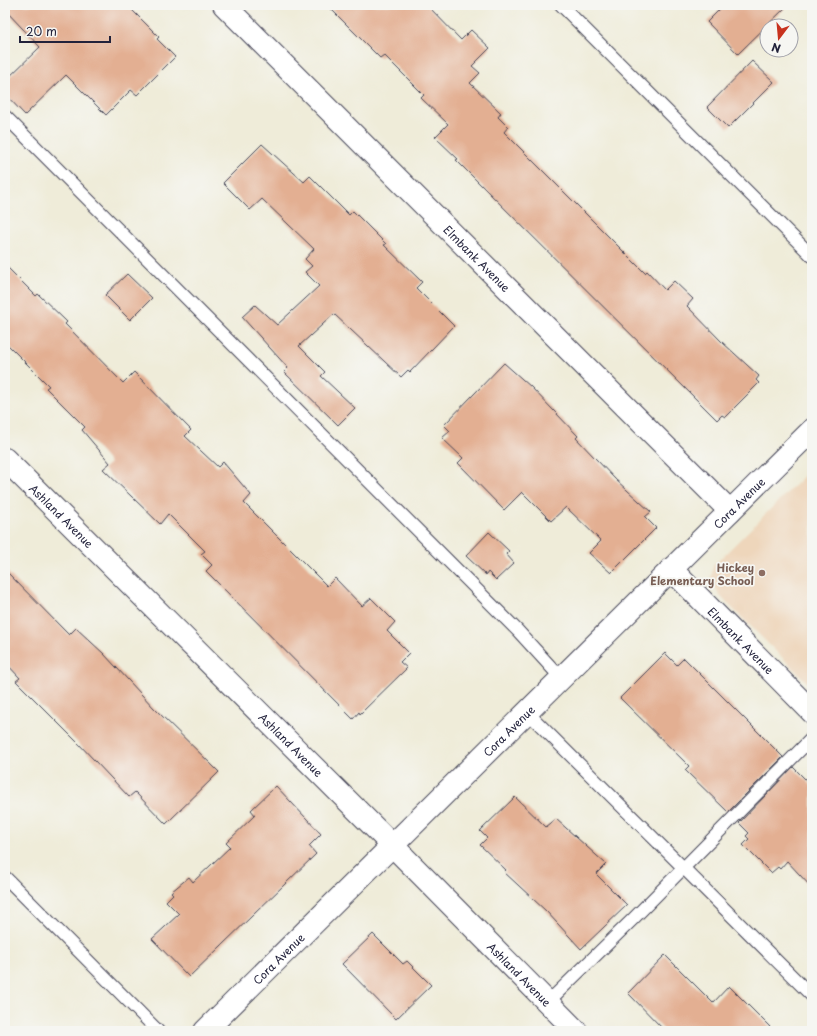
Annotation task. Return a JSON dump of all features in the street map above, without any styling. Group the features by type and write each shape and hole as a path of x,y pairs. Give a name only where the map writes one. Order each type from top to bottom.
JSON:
{"street":[{"name":"Elmbank Avenue","path":"224,5 730,511"},
{"name":"Cora Avenue","path":"205,1031 812,430"},
{"name":"Ashland Avenue","path":"5,459 576,1031"},
{"name":"Elmbank Avenue","path":"671,569 812,712"}],"lane":[{"path":"560,5 812,256"},
{"path":"5,116 518,631 561,678"},
{"path":"527,712 812,996"},
{"path":"548,1002 812,738"},
{"path":"5,877 158,1031"}],"shaded area":[{"name":"Hickey Elementary School","path":"812,468 812,687 721,597 711,580 713,566"}],"building":[{"path":"5,5 127,5 159,37 157,39 175,57 137,95 131,90 106,115 66,75 25,115 5,94 5,81 40,47 5,10"},
{"path":"327,5 427,5 461,40 471,30 490,48 472,66 480,73 470,83 501,113 498,117 508,127 504,132 645,273 647,271 665,290 674,281 693,299 687,306 722,342 759,376 756,380 759,383 725,417 722,415 717,420 456,160 458,159 435,137 448,124 421,98 424,95 384,55 380,58"},
{"path":"724,5 788,5 775,18 759,18 759,33 738,54 707,22"},
{"path":"752,61 774,82 728,128 707,107"},
{"path":"262,144 304,182 310,176 349,215 353,211 386,244 384,245 422,282 416,288 454,326 410,372 408,370 401,377 334,314 299,346 325,372 321,376 355,408 338,425 284,372 288,368 242,317 255,305 277,325 319,286 305,272 312,266 305,259 314,249 262,199 250,210 223,183"},
{"path":"5,265 36,296 38,294 67,322 65,324 123,383 134,372 191,430 185,436 218,467 223,462 251,495 244,503 327,586 335,578 362,606 371,598 395,622 387,631 409,653 400,662 407,668 360,714 359,712 353,719 206,571 212,565 201,554 205,551 168,514 160,524 103,469 110,463 82,430 85,427 46,388 49,386 5,342"},
{"path":"127,274 152,298 130,320 105,295"},
{"path":"504,363 531,387 578,436 576,438 615,479 651,512 645,517 656,528 611,573 589,553 601,541 566,507 551,521 522,492 504,510 458,463 463,458 442,438 450,431 444,425"},
{"path":"489,532 509,551 506,554 514,563 496,580 488,572 486,575 466,556"},
{"path":"5,570 69,635 76,628 104,654 154,708 219,772 166,824 135,792 129,797 16,681 20,678 5,662"},
{"path":"665,653 677,665 684,658 783,757 728,812 685,770 689,766 620,698"},
{"path":"793,767 812,786 812,888 787,861 780,869 778,867 771,873 743,845 749,839 746,836 749,833 739,823"},
{"path":"276,786 321,834 309,846 316,854 189,977 152,939 179,914 166,901 173,894 171,892 189,877 193,882 230,847 226,843 255,815 251,810"},
{"path":"515,797 546,827 556,819 606,864 596,874 627,905 581,949 546,911 504,872 506,870 480,845 487,838 480,831"},
{"path":"373,934 403,964 407,961 431,985 396,1019 342,964"},
{"path":"665,955 713,1003 729,986 774,1031 665,1031 628,993"}],"place":[{"name":"Hickey Elementary School","path":"762,573"}]}
